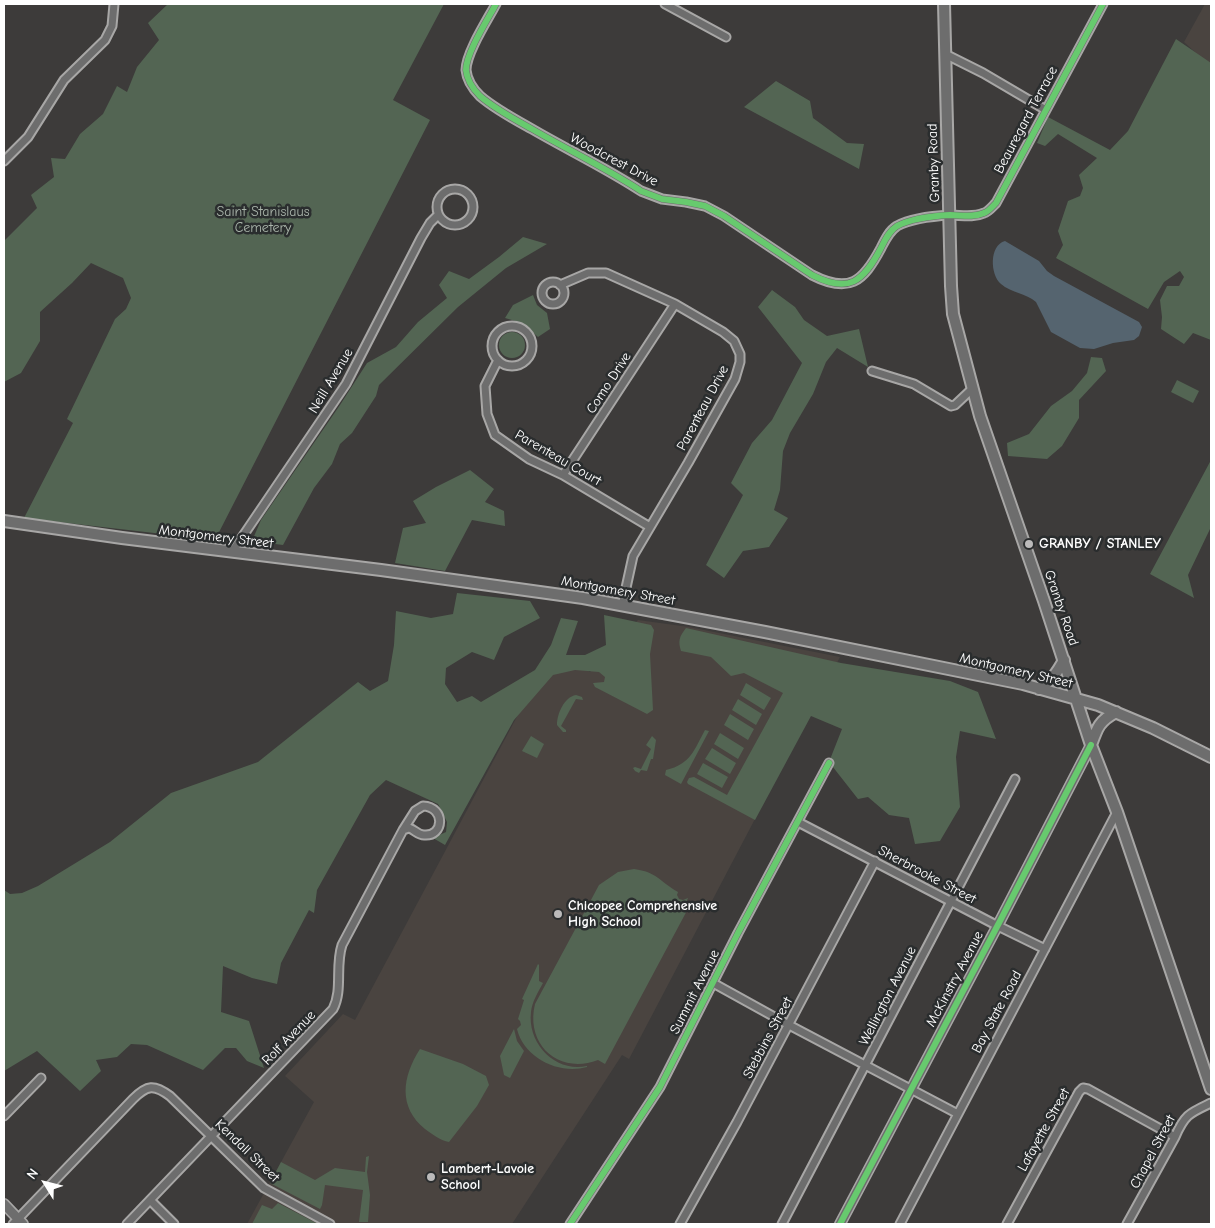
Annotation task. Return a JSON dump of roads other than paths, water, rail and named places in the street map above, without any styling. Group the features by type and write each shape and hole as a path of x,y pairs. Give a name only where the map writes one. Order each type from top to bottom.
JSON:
{"main road":[{"name":"Granby Road","path":"944,4 952,314 980,416 1064,660 1091,745 1117,812 1211,1089"},
{"name":"Montgomery Street","path":"4,521 583,598 863,652 1039,688 1077,699 1116,712 1211,757"},
{"path":"1039,688 1049,682 1064,660"},
{"path":"1091,745 1097,727 1116,712"}],"street":[{"path":"4,161 28,137 64,80 105,40 112,26 114,4"},
{"name":"Woodcrest Drive","path":"496,4 472,50 467,65 470,82 485,100 515,120 641,190 662,199 705,206 825,282 841,285 854,282 863,277 873,264 894,228 901,224 908,221 949,215"},
{"path":"665,4 726,37"},
{"name":"Beauregard Terrace","path":"949,215 971,216 985,213 996,203 1103,4"},
{"path":"946,54 1046,110"},
{"name":"Neill Avenue","path":"232,552 346,384 421,238 430,223 438,215 440,197 455,189 466,192 473,202 474,208 470,219 459,226 447,224 438,215"},
{"name":"Parenteau Drive","path":"560,285 588,273 606,273 675,304 729,336 738,347 740,362 735,379 631,560 622,606"},
{"name":"Como Drive","path":"563,475 675,304"},
{"path":"510,326 523,330 528,334 532,347 522,363 509,366 498,360 494,355 492,343 498,332 510,326"},
{"name":"Parenteau Court","path":"498,360 485,386 487,414 495,435 529,459 563,475 650,527"},
{"path":"872,371 914,384 951,406 955,405 972,389"},
{"name":"McKinstry Avenue","path":"840,1224 998,926 1091,745"},
{"name":"Summit Avenue","path":"570,1224 660,1087 829,763"},
{"name":"Wellington Avenue","path":"782,1224 867,1065 1015,779"},
{"name":"Rolf Avenue","path":"127,1224 333,1009 337,999 338,957 342,945 403,830 418,808 428,806 436,811 438,815 439,824 437,829 430,835 420,835 409,828 403,830"},
{"name":"Bay State Road","path":"900,1224 1117,812"},
{"name":"Sherbrooke Street","path":"798,822 1045,949"},
{"name":"Stebbins Street","path":"680,1224 789,1025 875,862"},
{"path":"714,983 789,1025 958,1114"},
{"path":"4,1116 41,1078"},
{"name":"Kendall Street","path":"18,1222 133,1099 145,1089 153,1087 170,1096 264,1188 330,1224"},
{"name":"Lafayette Street","path":"1007,1224 1079,1092 1083,1088 1175,1137"},
{"name":"Chapel Street","path":"1127,1224 1181,1123 1186,1116 1211,1103"},
{"path":"150,1200 174,1224"},
{"path":"4,1204 18,1222"}],"water":[{"path":"1005,241 1039,261 1054,276 1139,322 1142,327 1139,336 1134,340 1113,343 1094,349 1080,348 1051,332 1036,302 1005,287 997,280 993,267 994,254 996,248"}],"place":[{"name":"GRANBY / STANLEY","path":"1029,544"},
{"name":"Chicopee Comprehensive High School","path":"558,914"},
{"name":"Lambert-Lavoie School","path":"431,1177"}],"park label":[{"name":"Saint Stanislaus Cemetery","path":"263,220"}]}
